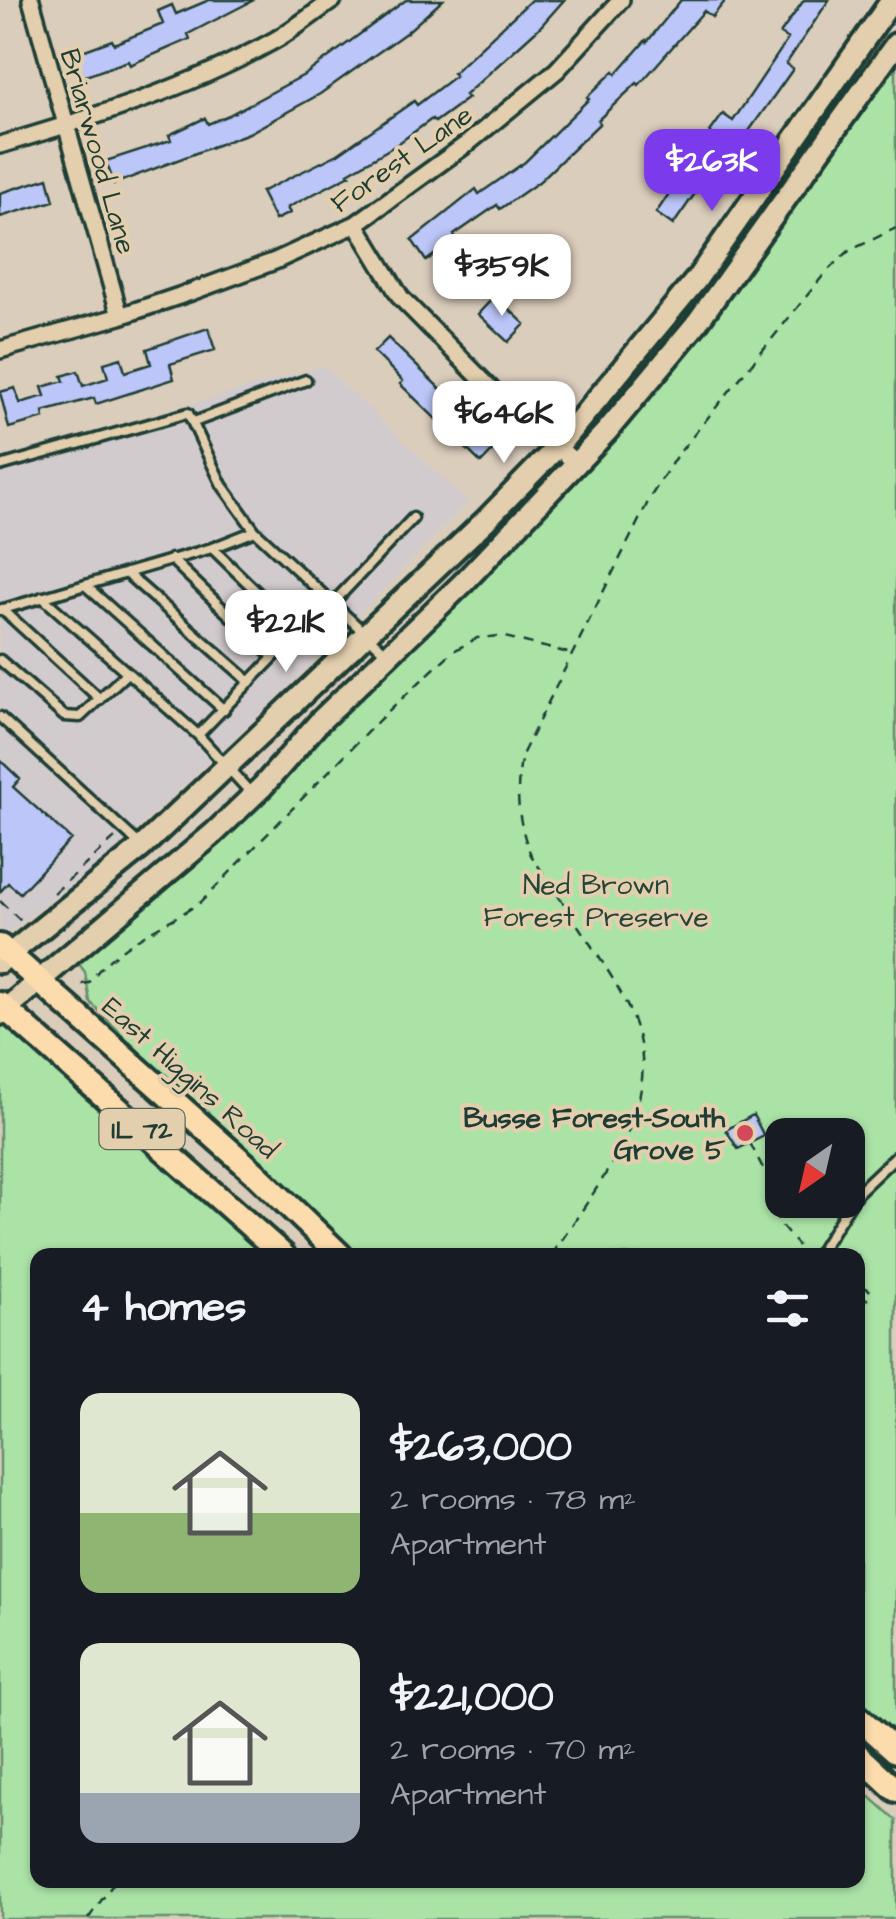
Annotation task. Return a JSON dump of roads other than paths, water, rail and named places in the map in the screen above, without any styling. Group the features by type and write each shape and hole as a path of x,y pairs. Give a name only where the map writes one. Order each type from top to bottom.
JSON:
{"main road":[{"path":"3,954 142,848 558,446 696,280 892,0"},
{"path":"2,1009 40,982 185,860 253,796 320,721 463,583 607,432 696,324 896,44"},
{"name":"East Higgins Road","path":"3,954 40,982 256,1174 333,1248"},
{"name":"IL 72","path":"2,1009 275,1248"},
{"path":"865,1723 896,1751"},
{"path":"865,1761 896,1790"}],"street":[{"name":"Briarwood Lane","path":"31,0 120,316"},
{"path":"0,145 136,104 277,39 333,0"},
{"name":"Forest Lane","path":"0,350 120,316 275,262 356,224 468,143 558,70 621,0"},
{"path":"356,224 401,298 491,389 576,463"}],"lane":[{"path":"194,422 306,380"},
{"path":"0,466 188,414 222,485 254,531 388,655"},
{"path":"198,735 414,518"},
{"path":"1,610 212,548 254,531"},
{"path":"212,548 298,632"},
{"path":"171,559 273,657"},
{"path":"126,572 250,682"},
{"path":"85,585 224,710"},
{"path":"42,598 198,735 253,796"},
{"path":"1,610 100,699"},
{"path":"0,660 64,716 80,717 127,673"},
{"path":"0,717 142,848"},
{"path":"822,1248 857,1194 896,1156"}],"place":[{"name":"Busse Forest-South Grove 5","path":"745,1133"}],"park label":[{"name":"Ned Brown Forest Preserve","path":"596,900"}]}
